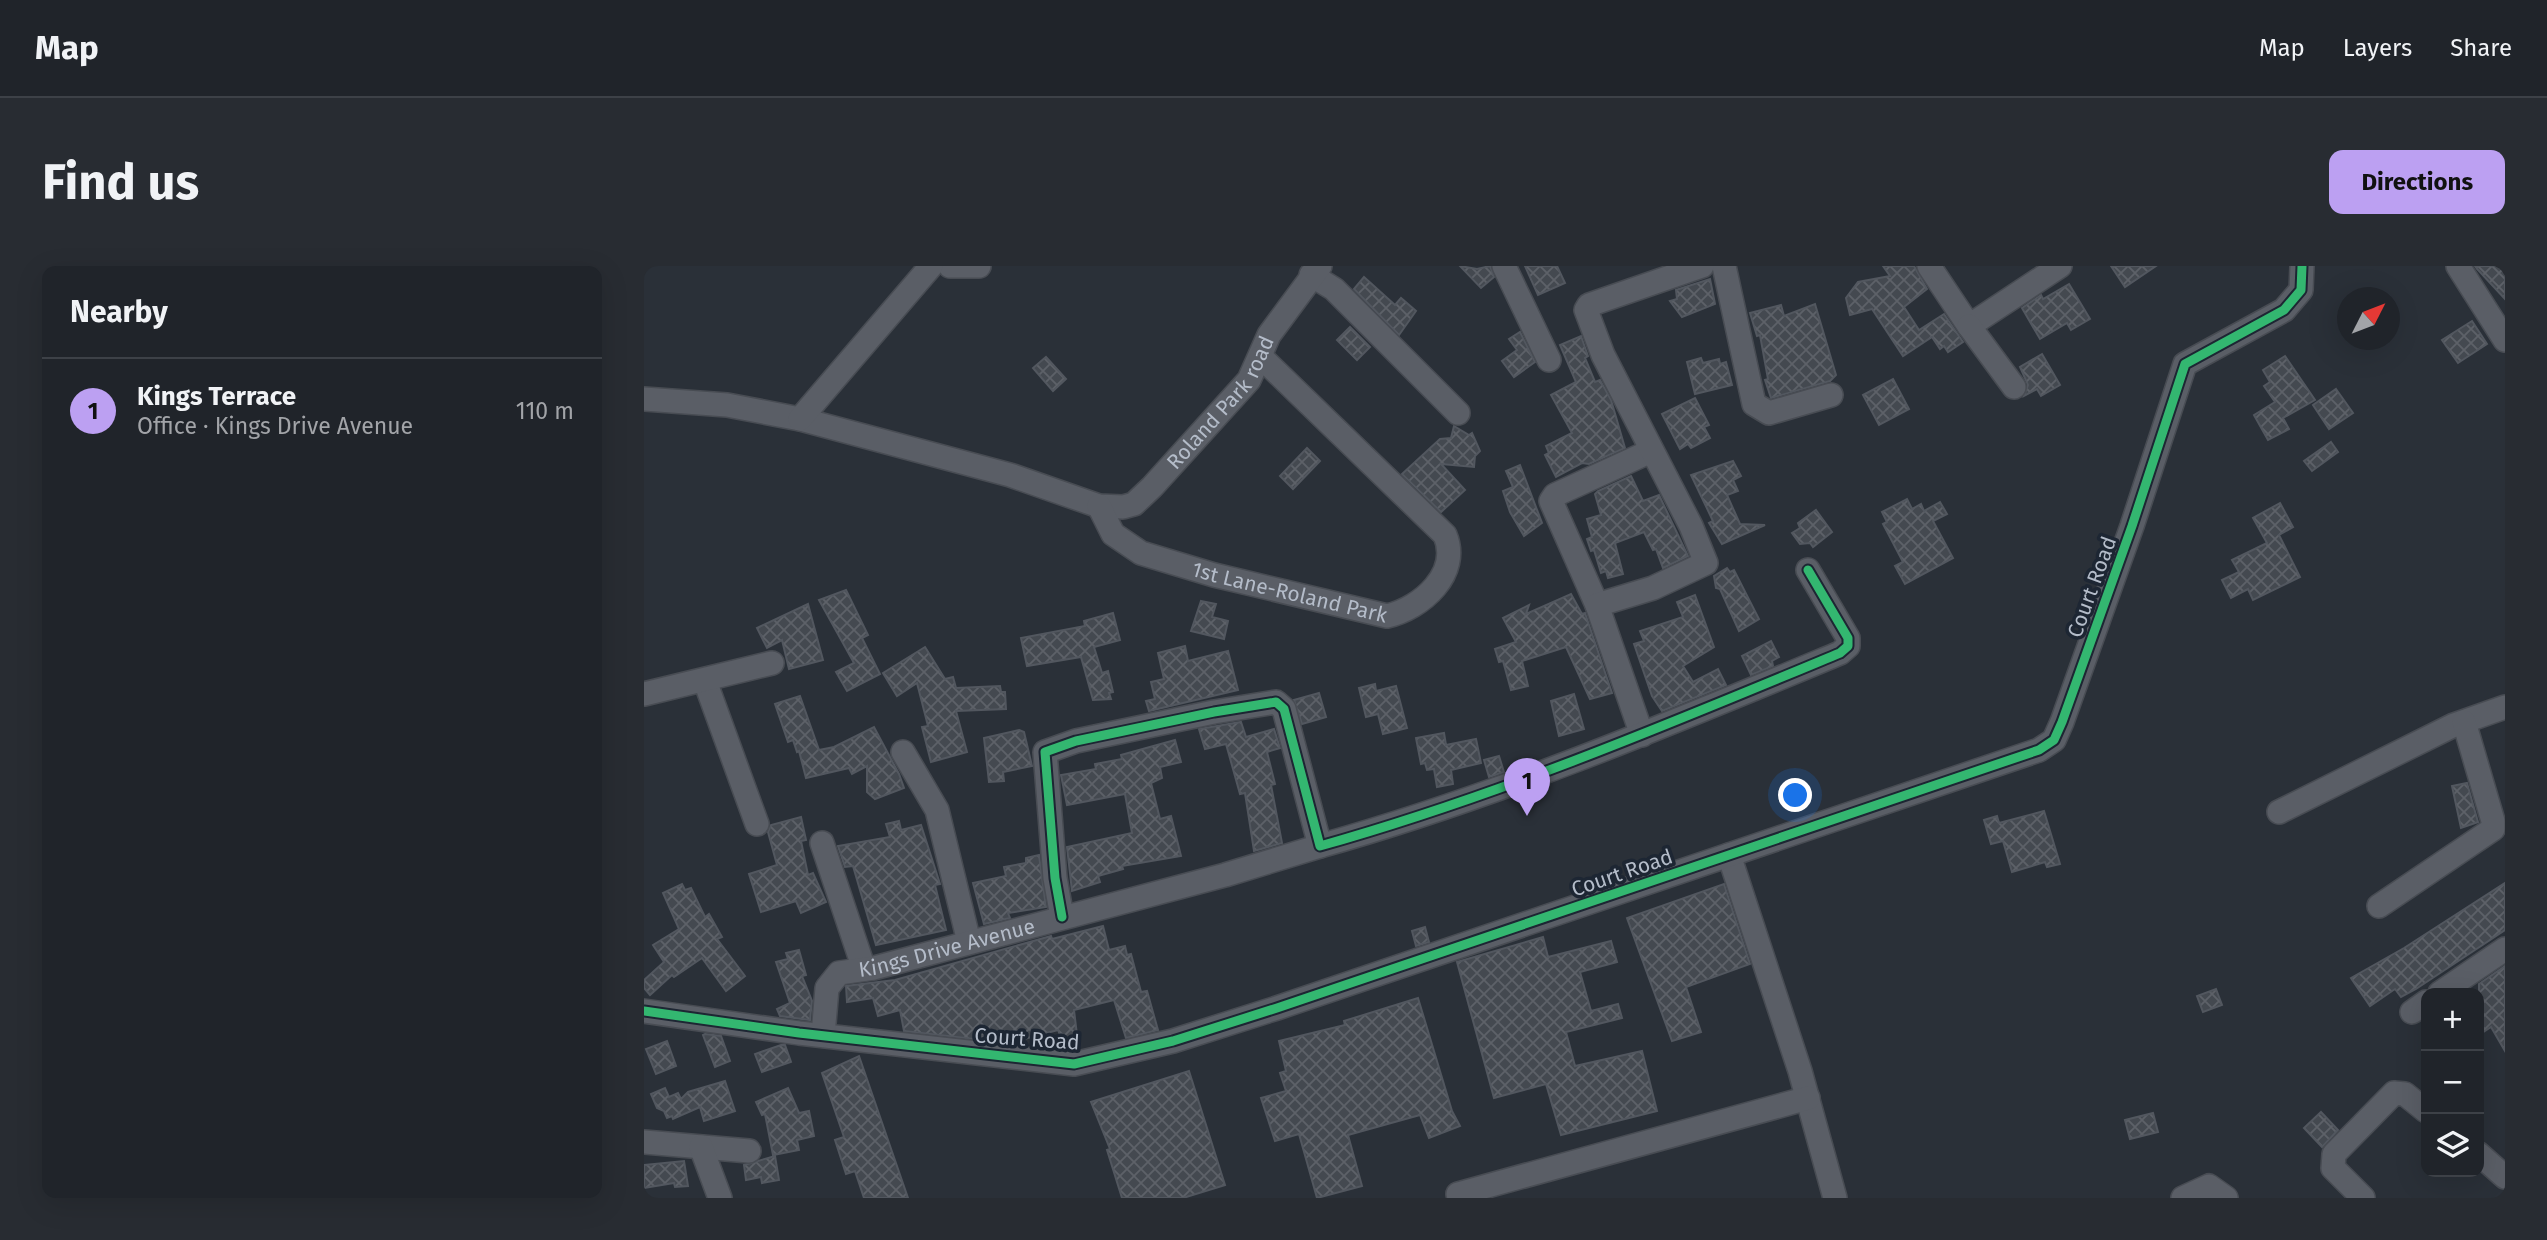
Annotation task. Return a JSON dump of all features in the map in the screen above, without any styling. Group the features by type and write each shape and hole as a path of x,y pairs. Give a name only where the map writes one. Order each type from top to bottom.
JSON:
{"street":[{"path":"800,419 931,266"},
{"path":"950,266 979,266"},
{"path":"1504,266 1549,360"},
{"path":"1597,605 1653,588 1706,564 1691,526 1603,355 1586,310 1589,306 1702,266"},
{"path":"1724,266 1754,404 1769,413 1831,395"},
{"path":"1929,266 2014,387"},
{"path":"1969,326 2060,266"},
{"name":"Court Road","path":"644,1011 1074,1064 1173,1041 2039,750 2054,740 2132,526 2180,372 2192,359 2208,354 2284,310 2301,290 2302,266"},
{"path":"2458,266 2505,340"},
{"path":"1316,271 1458,413"},
{"name":"Roland Park road","path":"1099,506 1134,504 1200,436 1249,380 1269,335 1316,271"},
{"name":"1st Lane-Roland Park","path":"1099,506 1108,527 1123,543 1165,561 1387,616 1399,613 1441,581 1449,563 1450,547 1446,535 1261,357"},
{"path":"644,399 727,405 800,419 1010,475 1099,506"},
{"path":"1651,451 1555,495 1551,501 1597,605 1642,735 1840,653 1848,646 1848,638 1808,570"},
{"path":"644,694 772,663"},
{"path":"705,681 757,824"},
{"path":"1062,918 1055,878 1045,752 1076,741 1276,702 1284,709 1288,722 1320,846"},
{"path":"2279,812 2464,722 2505,707"},
{"path":"2379,906 2493,829 2464,722"},
{"name":"Kings Drive Avenue","path":"823,1035 827,988 838,973 864,969 1225,876 1491,792 1642,735"},
{"path":"903,752 937,810 969,942"},
{"path":"822,843 864,969"},
{"path":"1729,855 1808,1098 1835,1198"},
{"path":"2447,988 2505,949"},
{"path":"2363,1198 2333,1168 2334,1154 2393,1093 2404,1094 2421,1107"},
{"path":"1458,1194 1808,1098"},
{"path":"644,1142 749,1151"},
{"path":"701,1147 720,1198"},
{"path":"2484,1158 2505,1177"},
{"path":"2183,1198 2208,1186 2226,1198"}],"building":[{"path":"1460,266 1477,269 1490,266 1494,277 1481,288"},
{"path":"1525,266 1557,266 1565,283 1538,295"},
{"path":"1883,266 1914,266 1927,289 1904,307 1919,330 1944,314 1963,342 1948,352 1944,346 1940,349 1932,337 1903,356 1872,309 1850,315 1846,298 1858,282 1890,276"},
{"path":"2111,266 2156,266 2125,287"},
{"path":"2475,266 2505,266 2505,299 2477,269"},
{"path":"1364,277 1395,305 1401,298 1416,311 1399,335 1354,289"},
{"path":"1710,279 1715,304 1682,317 1670,301 1677,299 1676,290"},
{"path":"2069,284 2090,319 2071,330 2067,323 2040,339 2022,308 2041,295 2043,299"},
{"path":"1815,304 1836,375 1830,381 1771,398 1765,380 1768,379 1760,335 1757,336 1750,313 1781,305 1784,316"},
{"path":"2472,321 2487,344 2458,363 2442,340"},
{"path":"1350,327 1370,347 1357,360 1337,340"},
{"path":"1520,332 1535,362 1514,377 1502,361 1517,350 1509,339"},
{"path":"1581,336 1588,356 1585,358 1595,382 1600,380 1611,400 1625,448 1589,464 1582,463 1556,477 1545,455 1549,453 1546,446 1572,433 1551,395 1576,382 1560,345"},
{"path":"2042,354 2060,385 2041,396 2037,389 2024,396 2028,385 2020,367"},
{"path":"2285,356 2315,400 2283,418 2289,429 2268,440 2254,415 2275,402 2264,386 2270,382 2263,370"},
{"path":"1046,357 1066,379 1053,391 1033,368"},
{"path":"1701,358 1703,363 1719,359 1720,364 1726,362 1732,385 1695,394 1687,362"},
{"path":"1893,379 1909,409 1879,425 1863,395"},
{"path":"2336,389 2353,413 2329,429 2313,405"},
{"path":"1695,398 1709,425 1704,427 1710,438 1691,448 1688,444 1680,449 1662,414"},
{"path":"1454,426 1469,435 1472,433 1480,451 1475,456 1474,467 1441,464 1465,490 1441,512 1402,474 1440,439 1451,438"},
{"path":"2331,442 2338,452 2312,471 2304,461"},
{"path":"1307,448 1320,461 1293,489 1280,476"},
{"path":"1733,461 1741,476 1733,480 1738,491 1727,495 1740,524 1765,525 1722,544 1709,523 1713,521 1691,475"},
{"path":"1520,465 1542,523 1524,536 1510,512 1503,491 1513,487 1506,471"},
{"path":"1631,476 1643,501 1659,495 1688,556 1663,568 1656,549 1653,550 1644,532 1615,543 1623,574 1608,578 1606,571 1601,573 1594,550 1591,551 1587,539 1592,537 1587,519 1601,515 1595,494 1598,491"},
{"path":"1907,499 1912,509 1921,504 1924,511 1940,502 1947,514 1933,521 1953,558 1905,584 1895,566 1903,562 1883,524 1887,522 1882,512"},
{"path":"2280,503 2293,527 2279,535 2300,577 2253,600 2248,589 2231,598 2222,580 2239,572 2232,560 2267,543 2253,518"},
{"path":"1816,510 1832,532 1813,547 1810,543 1800,544 1792,533 1800,528 1798,523"},
{"path":"1727,568 1730,572 1734,570 1759,619 1739,631 1720,589 1716,588 1714,576"},
{"path":"846,590 868,635 862,638 880,674 847,691 836,672 854,663 819,600"},
{"path":"1571,594 1582,614 1585,613 1612,693 1590,699 1566,647 1522,661 1528,686 1511,690 1503,661 1499,662 1495,649 1516,642 1503,618 1529,605 1526,614"},
{"path":"1695,595 1714,647 1683,666 1693,682 1718,669 1726,685 1662,711 1652,696 1634,644 1644,641 1640,631 1683,617 1677,602"},
{"path":"1201,601 1216,604 1212,617 1228,621 1224,639 1191,631"},
{"path":"808,604 823,660 789,669 782,640 767,648 757,628"},
{"path":"1113,613 1120,640 1094,647 1102,673 1108,671 1113,692 1109,693 1111,699 1093,700 1081,657 1027,666 1021,638 1085,626 1084,621"},
{"path":"1771,641 1779,657 1772,661 1773,666 1751,675 1742,656"},
{"path":"1185,646 1188,661 1228,651 1238,690 1149,711 1146,701 1155,699 1151,682 1164,679 1158,653"},
{"path":"925,647 945,679 953,677 956,688 1000,686 1001,692 1005,692 1006,709 956,711 967,752 931,762 922,727 928,726 917,683 897,696 883,673"},
{"path":"1375,684 1376,691 1396,686 1407,728 1383,734 1378,714 1366,717 1359,688"},
{"path":"1319,693 1326,717 1302,724 1294,700"},
{"path":"1574,694 1584,729 1559,736 1551,701"},
{"path":"800,696 819,750 834,747 874,727 904,788 875,799 867,792 867,766 852,774 849,768 806,778 799,751 797,752 793,740 788,742 775,704"},
{"path":"1241,722 1246,737 1274,729 1280,748 1267,752 1275,784 1271,785 1282,843 1254,851 1245,793 1240,794 1226,744 1205,749 1199,729"},
{"path":"1019,730 1024,732 1032,766 1003,772 1004,781 989,782 984,738"},
{"path":"1444,733 1446,745 1476,739 1481,763 1451,770 1453,784 1437,787 1434,769 1427,770 1425,763 1421,764 1416,738"},
{"path":"1175,740 1181,762 1160,767 1162,778 1151,783 1160,819 1171,816 1181,856 1122,866 1123,869 1098,876 1100,882 1072,891 1067,847 1132,833 1125,794 1067,805 1061,775 1096,769 1095,764 1122,759 1121,755"},
{"path":"1499,756 1504,772 1489,777 1484,760"},
{"path":"2467,783 2478,822 2461,828 2452,786"},
{"path":"2044,811 2060,864 2047,867 2045,862 2012,872 2003,841 1991,844 1984,820 1997,816 1999,823"},
{"path":"801,817 806,840 801,841 808,875 813,873 826,902 801,913 796,901 761,912 749,874 777,865 768,832 771,825"},
{"path":"899,821 901,830 921,825 940,884 935,885 946,930 876,945 853,866 845,867 838,846 890,837 886,824"},
{"path":"1039,855 1046,907 1008,913 1010,918 984,924 973,883 1006,876 1004,867 1026,863 1026,858"},
{"path":"2505,883 2505,930 2416,989 2401,997 2395,989 2370,1006 2351,978 2404,948"},
{"path":"682,884 685,890 691,888 705,917 709,914 722,937 717,939 745,976 726,991 702,958 674,977 672,975 650,995 644,988 644,980 664,962 653,945 679,929 663,893"},
{"path":"1724,884 1750,964 1686,987 1701,1032 1672,1041 1627,918"},
{"path":"1103,926 1109,950 1125,946 1127,955 1131,954 1141,992 1147,991 1158,1030 1126,1038 1114,1000 1074,1010 1077,1035 1062,1040 1058,1030 1009,1043 995,1041 990,1034 974,1039 904,1031 900,1010 878,1016 873,998 847,1002 846,986 895,980 1051,936 1052,939"},
{"path":"1425,927 1429,942 1416,946 1412,931"},
{"path":"1543,937 1548,957 1611,941 1617,962 1580,972 1591,1011 1618,1004 1622,1018 1566,1032 1575,1066 1642,1051 1657,1111 1561,1135 1546,1084 1494,1098 1457,962"},
{"path":"799,950 806,975 802,976 812,1001 810,1020 780,1016 777,1009 790,1003 776,962 788,959 786,953"},
{"path":"2505,966 2505,1051 2491,1027 2484,1032 2484,988 2479,988 2479,984"},
{"path":"2216,989 2222,1005 2203,1012 2197,996"},
{"path":"1418,998 1452,1111 1460,1126 1429,1138 1420,1115 1348,1135 1362,1186 1317,1198 1299,1134 1275,1141 1261,1098 1286,1091 1280,1073 1286,1071 1279,1041 1345,1025 1344,1021"},
{"path":"703,1035 721,1036 730,1061 715,1067"},
{"path":"667,1041 676,1066 656,1074 646,1049"},
{"path":"785,1045 791,1062 762,1072 755,1054"},
{"path":"859,1056 908,1198 864,1198 855,1171 846,1174 835,1140 844,1137 822,1073"},
{"path":"1189,1071 1225,1185 1183,1198 1122,1198 1107,1150 1110,1149 1091,1102"},
{"path":"725,1081 735,1111 704,1121 700,1107 673,1119 672,1116 667,1118 664,1111 657,1108 651,1094 665,1088 669,1097 678,1093 681,1099 688,1092"},
{"path":"788,1088 799,1113 809,1111 814,1136 797,1140 799,1150 773,1155 765,1114 762,1115 756,1102"},
{"path":"2321,1112 2338,1130 2322,1147 2304,1128"},
{"path":"2153,1113 2158,1132 2130,1139 2125,1120"},
{"path":"775,1156 779,1180 762,1183 761,1177 746,1180 744,1165"},
{"path":"684,1161 688,1186 675,1187 674,1183 644,1188 644,1165"}],"cycle path":[{"path":"644,1011 799,1033 1074,1064 1173,1041 1277,1008 2039,750 2054,740 2062,722 2132,526 2185,364 2284,310 2301,290 2302,266"},
{"path":"1062,917 1055,878 1045,752 1076,741 1276,702 1284,709 1320,846 1518,782 1840,653 1848,646 1848,638 1808,570"}],"place":[{"name":"Kings Terrace","path":"1527,816"}]}
